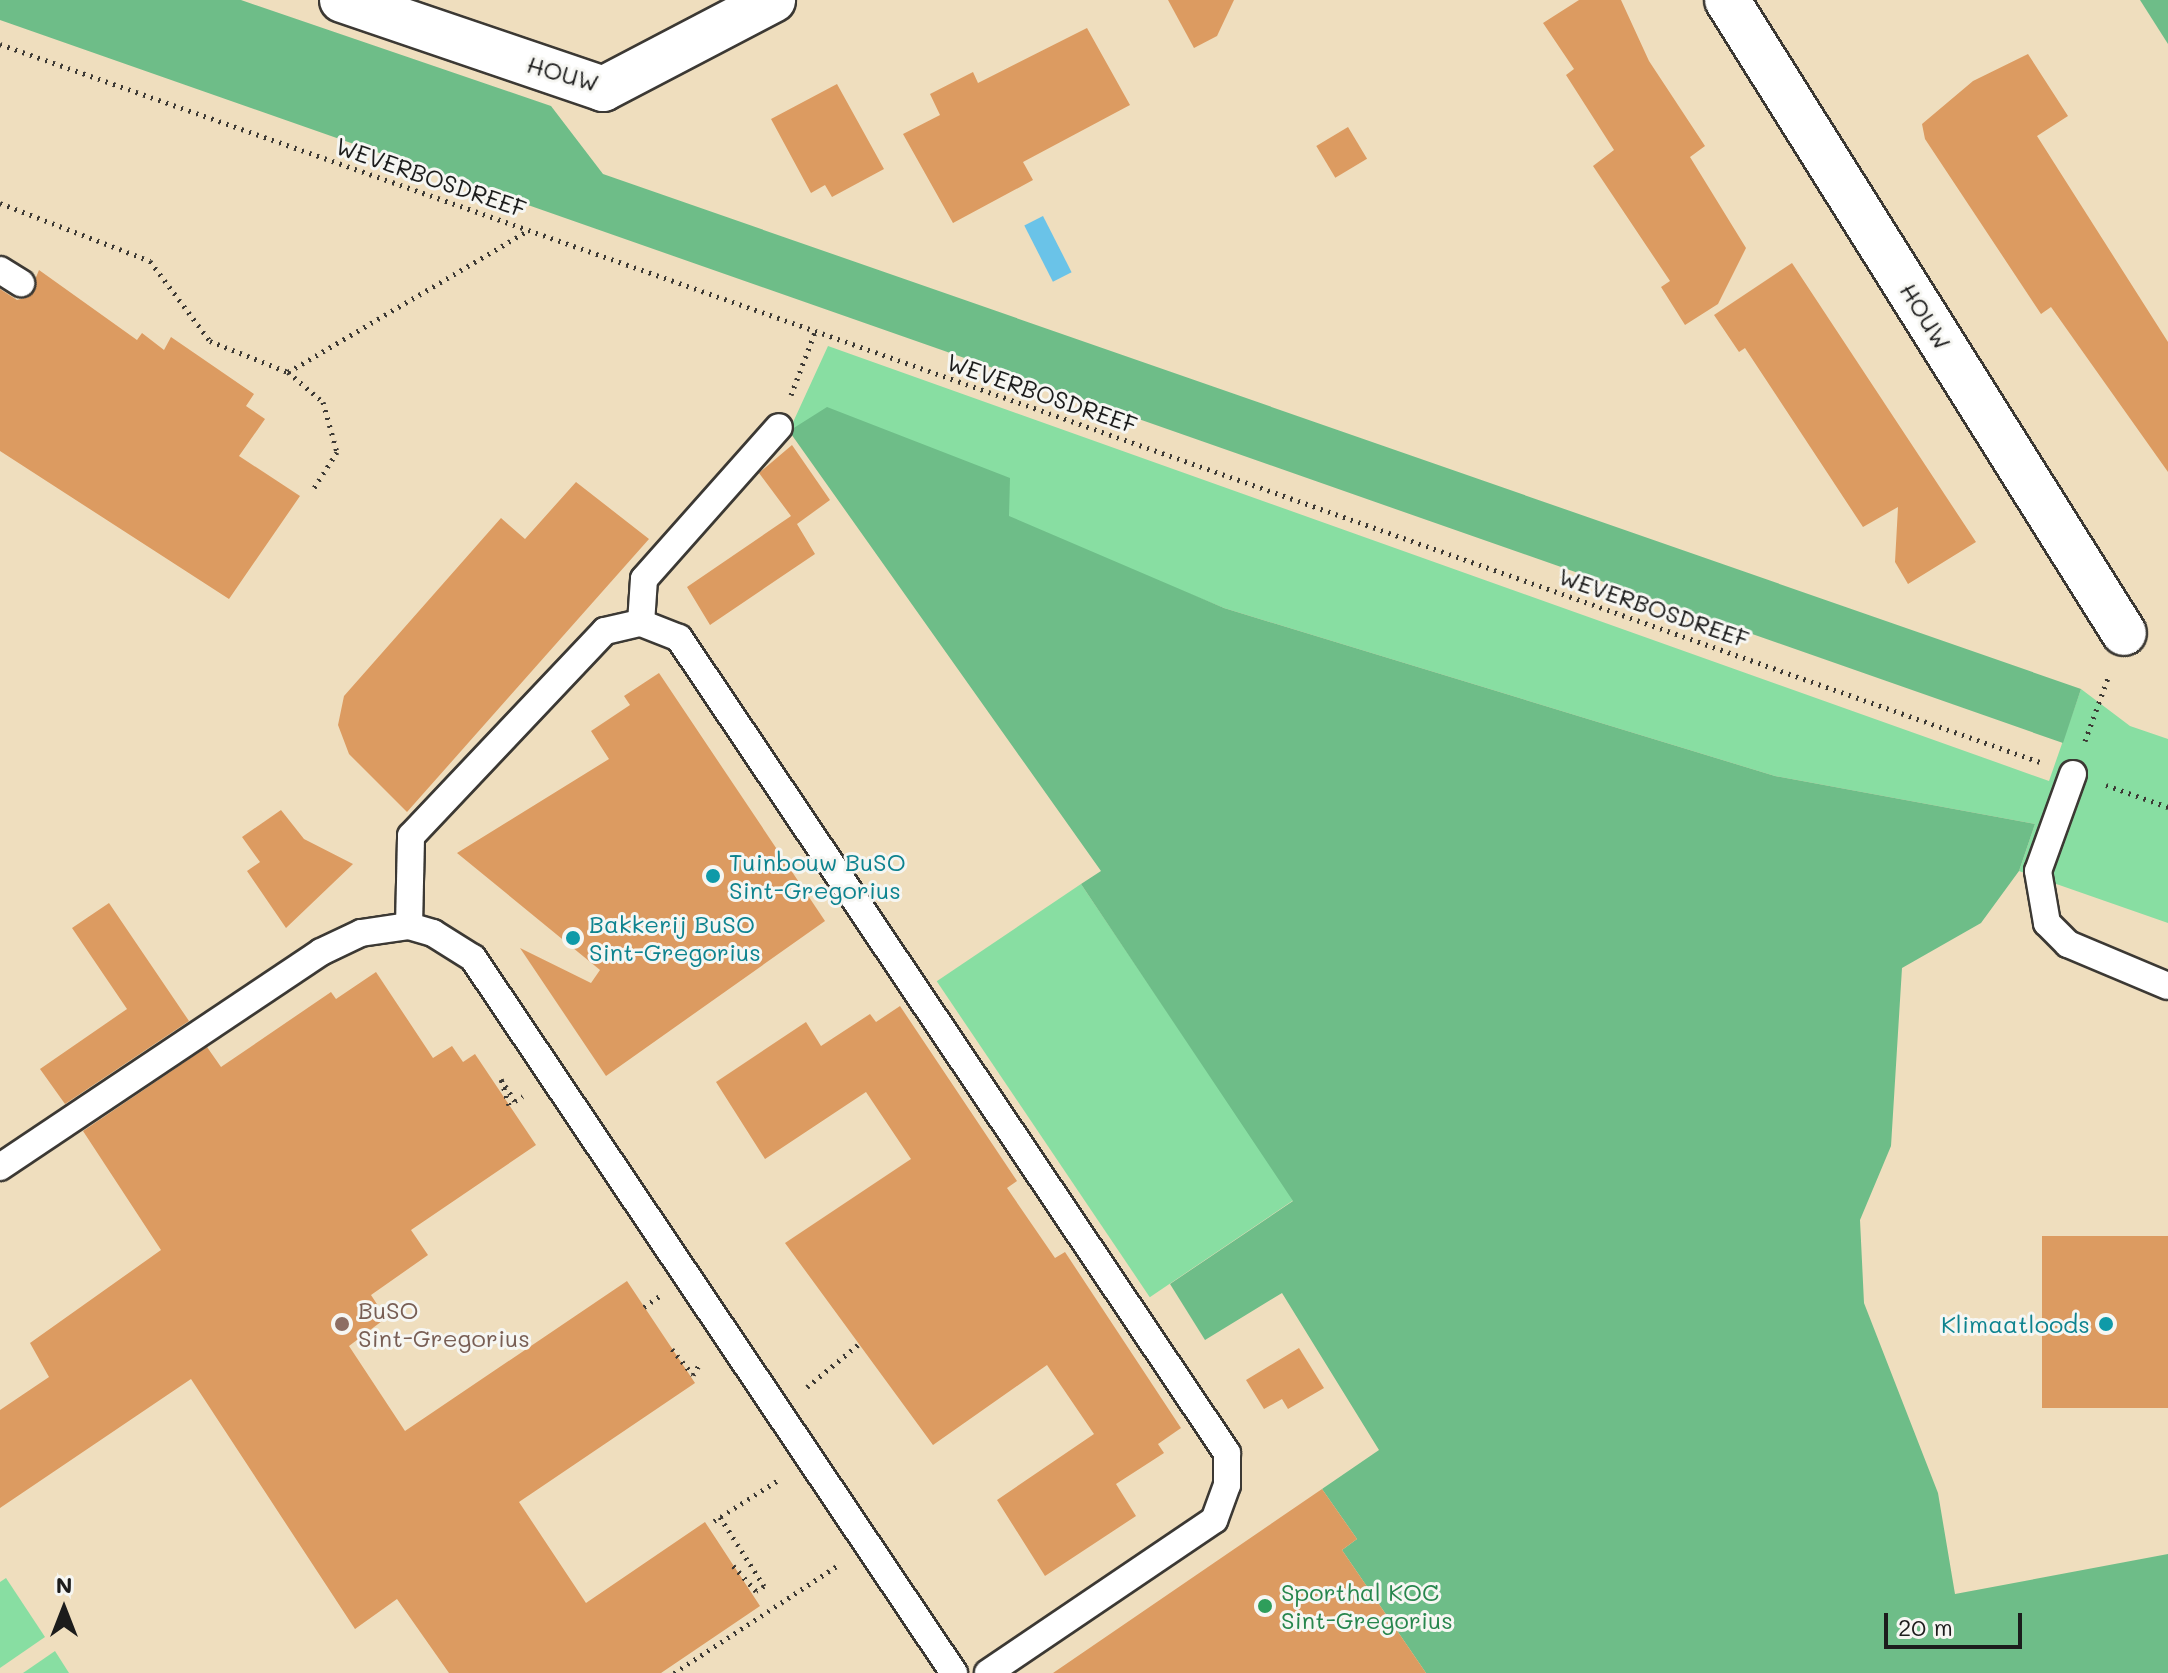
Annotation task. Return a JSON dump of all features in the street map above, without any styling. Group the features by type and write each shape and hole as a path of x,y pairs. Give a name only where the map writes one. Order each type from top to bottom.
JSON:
{"street":[{"name":"HOUW","path":"342,0 603,89 773,0"},
{"name":"HOUW","path":"1727,0 2124,633"}],"lane":[{"path":"641,623 644,579 779,427"},
{"path":"409,926 411,836 605,631 641,623 679,638 1227,1453 1227,1485 1214,1520 988,1673"},
{"path":"2073,774 2038,871 2047,923 2068,944 2168,986"},
{"path":"0,1167 321,952 361,933 409,926 473,958 954,1673"}],"path":[{"name":"WEVERBOSDREEF","path":"0,44 2168,807"},
{"path":"0,203 150,261 210,341 288,372 323,402 337,452 314,488"},
{"path":"288,372 528,230"},
{"path":"779,427 815,332"},
{"path":"2073,774 2124,633"},
{"path":"340,1332 351,1324"},
{"path":"778,1411 859,1344"},
{"path":"672,1349 693,1375 701,1368 694,1358"},
{"path":"732,1564 756,1591 764,1586 717,1519 787,1475"},
{"path":"674,1673 844,1561"}],"green space":[{"path":"0,0 241,0 551,106 603,174 2081,689 2063,743 0,20"},
{"path":"2140,0 2168,0 2168,44"},
{"path":"828,346 2049,781 2081,689 2130,726 2168,739 2168,923 2019,871 2035,824 1775,776 1224,608 789,431"},
{"path":"827,407 1010,478 1009,516 1224,608 1775,776 2035,824 2019,871 1981,923 1902,968 1891,1146 1860,1220 1864,1303 1938,1493 1955,1594 2168,1554 2168,1673 1426,1673 1342,1550 1357,1539 1322,1489 1379,1450 1282,1293 1205,1340 1170,1284 1293,1201 1081,884 1101,871 789,431"},
{"path":"1081,884 1294,1200 1150,1297 937,981"},
{"path":"6,1578 45,1637 0,1668 0,1582"},
{"path":"55,1651 69,1673 23,1673"}],"water":[{"path":"1043,216 1072,272 1053,282 1024,226"}],"building":[{"path":"1168,0 1234,0 1217,36 1194,48"},
{"path":"1579,0 1621,0 1649,61 1705,146 1690,157 1746,248 1718,304 1685,325 1661,287 1670,281 1593,166 1614,150 1566,75 1574,69 1543,23"},
{"path":"1087,28 1130,105 1023,162 1033,180 953,223 903,134 940,115 930,94 973,72 978,83"},
{"path":"2028,54 2068,116 2037,136 2168,342 2168,472 2051,307 2041,314 1925,139 1922,124 1973,81"},
{"path":"837,84 884,169 832,197 825,185 811,193 771,119"},
{"path":"1348,127 1367,159 1335,178 1316,146"},
{"path":"1792,263 1976,542 1908,584 1895,562 1898,507 1863,527 1745,348 1739,352 1714,315"},
{"path":"39,270 137,340 142,333 164,350 171,337 254,394 246,406 265,419 239,456 300,496 229,599 0,451 0,289 17,300 28,297"},
{"path":"792,445 830,500 797,524 815,554 710,625 687,587 791,516 759,473"},
{"path":"576,482 649,539 407,812 349,754 338,725 344,696 501,518 525,539"},
{"path":"659,673 825,921 606,1076 520,948 591,983 600,970 457,853 609,759 591,731 630,705 624,696"},
{"path":"281,810 304,839 353,864 286,928 247,871 260,862 242,837"},
{"path":"109,903 189,1021 65,1104 40,1069 127,1009 72,928"},
{"path":"376,972 433,1058 452,1046 463,1062 475,1054 536,1145 411,1230 428,1255 371,1295 386,1318 349,1346 405,1431 627,1281 695,1383 519,1502 586,1603 705,1522 760,1606 661,1673 449,1673 397,1599 355,1629 191,1379 0,1508 0,1410 49,1377 30,1343 161,1250 83,1131 207,1047 221,1067 331,992 336,999"},
{"path":"900,1006 1017,1181 1007,1188 1055,1258 1065,1252 1181,1428 1158,1444 1164,1453 1116,1484 1136,1516 1045,1576 997,1500 1094,1434 1047,1365 933,1445 785,1243 911,1159 866,1092 765,1159 716,1082 806,1022 821,1046 870,1014 876,1022"},
{"name":"Klimaatloods","path":"2042,1236 2168,1236 2168,1408 2042,1408"},
{"path":"1299,1348 1324,1388 1288,1409 1282,1399 1264,1409 1246,1380"},
{"name":"Sporthal KOC Sint-Gregorius","path":"1322,1489 1357,1539 1342,1550 1426,1673 1053,1673"}],"place":[{"name":"Tuinbouw BuSO Sint-Gregorius","path":"713,876"},
{"name":"Bakkerij BuSO Sint-Gregorius","path":"573,938"},
{"name":"BuSO Sint-Gregorius","path":"342,1324"},
{"name":"Klimaatloods","path":"2106,1324"},
{"name":"Sporthal KOC Sint-Gregorius","path":"1265,1606"}]}
